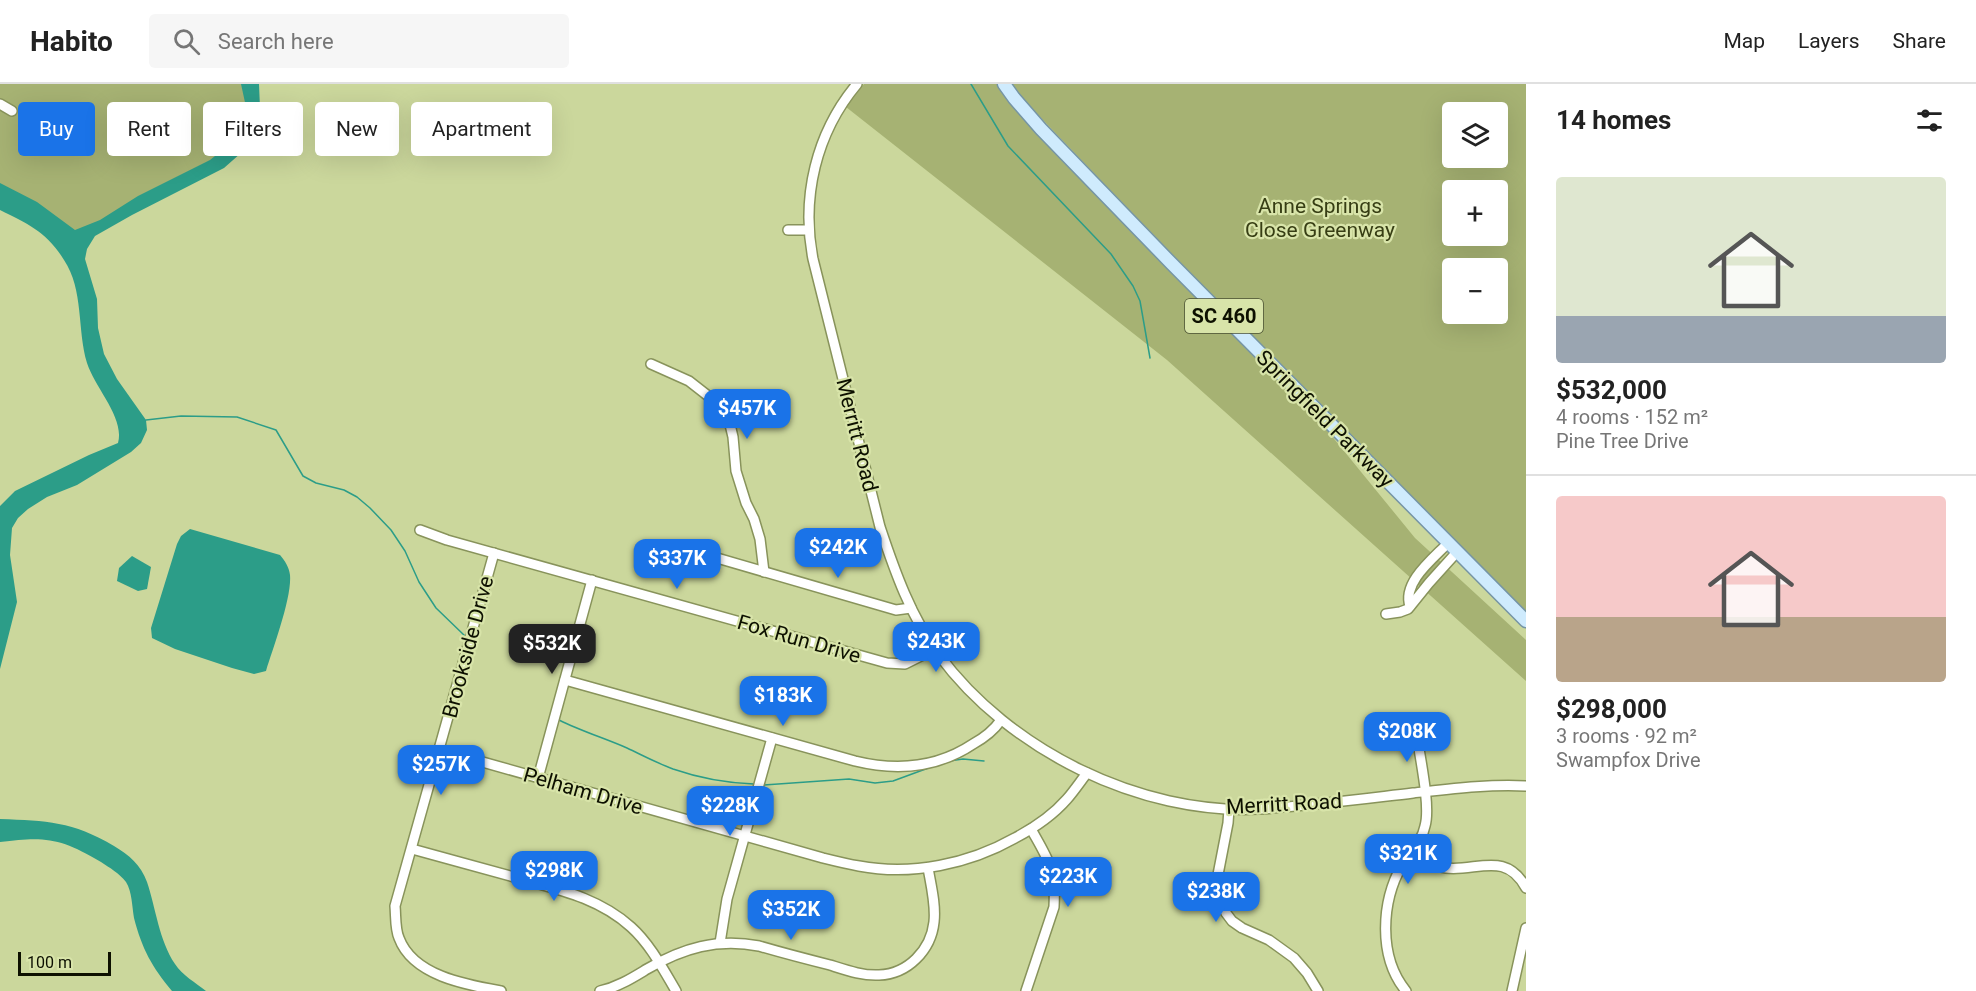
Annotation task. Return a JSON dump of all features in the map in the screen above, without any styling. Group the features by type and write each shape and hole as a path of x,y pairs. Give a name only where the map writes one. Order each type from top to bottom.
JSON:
{"main road":[{"name":"Springfield Parkway","path":"1005,84 1041,129 1301,396 1526,621"}],"street":[{"name":"Merritt Road","path":"857,84 831,123 815,165 808,202 808,230 814,267 880,527 893,568 911,608 935,649 975,697 1001,720 1044,750 1087,773 1132,791 1161,799 1229,809 1258,809 1478,787 1526,786"},
{"path":"0,104 12,111"},
{"path":"788,230 808,230"},
{"path":"651,364 689,381 721,406 728,416 733,437 736,471 757,529 765,572"},
{"name":"Fox Run Drive","path":"420,530 494,553 887,663 906,664 935,649"},
{"path":"698,546 717,558 765,572 896,610 911,608"},
{"path":"1386,614 1401,612 1410,606 1412,583 1453,547"},
{"name":"Brookside Drive","path":"494,553 395,906 397,932 404,948 429,972 501,991"},
{"path":"538,778 592,580"},
{"path":"565,680 884,767 933,762 967,748 991,732 1001,720"},
{"path":"1406,991 1393,970 1385,923 1390,890 1402,865 1422,839 1426,824 1425,792 1416,730"},
{"path":"720,943 727,899 772,738"},
{"name":"Pelham Drive","path":"440,750 860,867 928,868 981,855 1030,829 1066,800 1087,773"},
{"path":"1229,809 1215,890 1226,914 1242,928 1269,940 1294,958 1318,991"},
{"path":"1026,991 1054,907 1055,892 1051,864 1030,829"},
{"path":"412,849 590,899 613,912 633,928 676,991"},
{"path":"1412,851 1437,867 1449,869 1489,864 1501,866 1513,873 1526,888"},
{"path":"600,991 620,986 659,963 693,948 720,943 759,946 870,975 892,973 903,969 922,953 933,931 934,907 928,868"},
{"path":"1512,991 1526,928"}],"green space":[{"path":"0,84 250,84 253,102 203,102 203,156 218,156 79,241 0,196"},
{"path":"864,84 997,84 1009,102 1042,140 1326,429 1415,538 1526,640 1526,681 1167,360 846,107"},
{"name":"Anne Springs Close Greenway","path":"1012,84 1526,84 1526,611 1398,483 1018,94"}],"water":[{"path":"241,84 259,84 260,102 245,102"},
{"path":"215,156 238,156 224,168 95,236 87,249 85,259 97,299 98,328 104,354 117,379 146,420 147,430 141,443 131,452 77,485 47,497 18,518 12,528 10,555 17,602 0,669 0,506 15,491 118,443 119,433 113,413 87,363 75,284 70,272 51,242 28,225 0,210 0,183 37,202 75,230 100,220 138,196"},
{"path":"190,529 280,555 289,569 288,596 266,671 254,674 232,668 175,649 152,638 151,628 177,544 181,536"},
{"path":"132,556 151,567 147,589 138,591 117,581 119,568"},
{"path":"0,819 46,822 72,827 99,838 129,857 141,870 147,882 161,935 175,964 189,979 206,991 172,991 165,982 153,966 140,939 130,890 117,873 75,848 52,841 29,839 0,842"}],"waterway":[{"path":"971,84 1008,146 1111,254 1133,286 1140,301 1150,358"},
{"path":"146,420 181,416 237,417 276,430 303,476 316,483 344,490 357,497 391,530 436,608 465,636"},
{"path":"559,720 673,769 713,780 754,784"},
{"path":"949,761 963,759 984,761"},
{"path":"764,785 849,779 875,783 893,781 931,767"}]}
